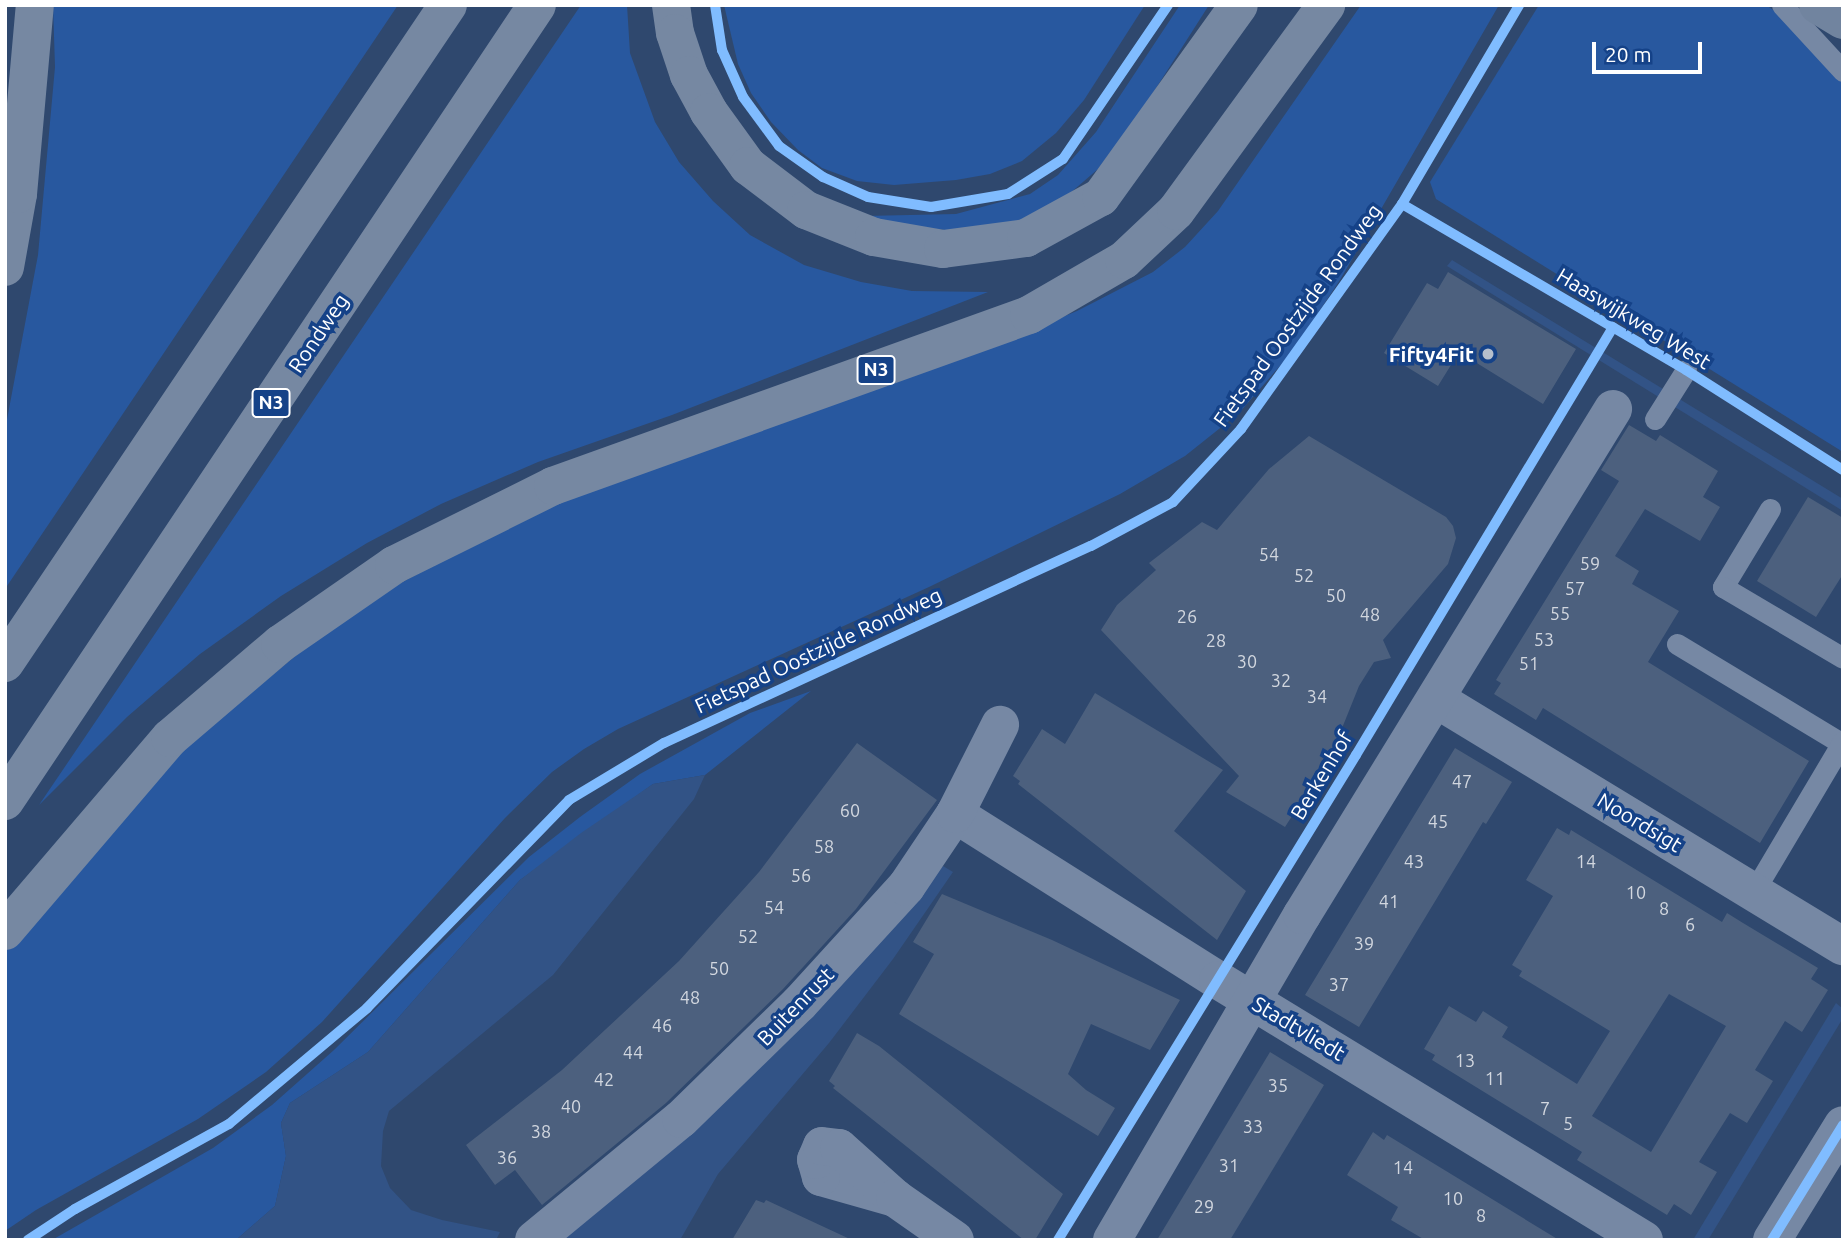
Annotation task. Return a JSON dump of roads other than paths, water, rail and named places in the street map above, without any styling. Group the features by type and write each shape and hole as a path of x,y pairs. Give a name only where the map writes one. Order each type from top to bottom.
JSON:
{"highway":[{"path":"5,267 18,194 35,5"},
{"path":"5,663 448,5"},
{"name":"Rondweg","path":"5,801 537,5"},
{"path":"671,5 676,33 689,75 709,112 748,166 806,210 874,237 943,249 1026,238 1101,197 1239,5"},
{"name":"N3","path":"5,931 170,738 280,644 394,565 553,486 1029,315 1124,260 1176,211 1326,5"}],"main road":[{"path":"1818,5 1843,20"}],"street":[{"path":"1112,1240 1252,999 1613,409"},
{"name":"Noordsigt","path":"1436,699 1843,946"},
{"name":"Buitenrust","path":"534,1240 681,1119 799,1004 906,887 955,814 1000,725"},
{"name":"Stadtvliedt","path":"955,814 1644,1240"},
{"path":"1772,1240 1843,1125"},
{"path":"895,1198 955,1240"}],"lane":[{"path":"1782,5 1843,71"},
{"path":"1655,419 1686,370"},
{"path":"1770,509 1723,587 1843,658"},
{"path":"1677,644 1842,742 1754,891"}],"place":[{"name":"Fifty4Fit","path":"1488,354"}]}
